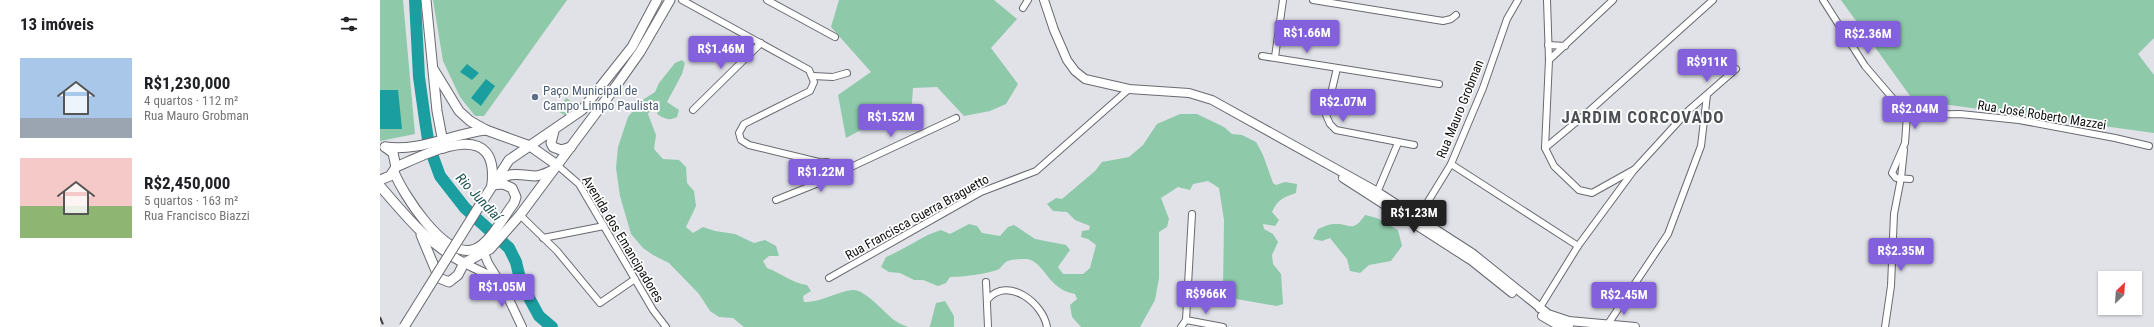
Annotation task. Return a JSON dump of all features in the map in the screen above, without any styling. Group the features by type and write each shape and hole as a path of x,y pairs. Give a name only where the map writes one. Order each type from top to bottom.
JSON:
{"main road":[{"path":"426,0 441,144"},
{"path":"404,327 509,160 554,131 582,110 632,46 657,0"},
{"path":"380,186 417,229 426,243 440,278 449,282 454,279 464,263 506,230 520,215 640,52 670,0"},
{"path":"1044,0 1054,30 1067,60 1075,71 1085,79 1129,90 1189,93 1212,100 1318,158 1472,253 1539,309 1559,319 1635,327"},
{"path":"434,70 460,111 470,121 486,130 530,146 556,168"},
{"path":"380,180 390,176 395,170 420,151 469,132 486,130"},
{"path":"474,144 486,130"},
{"path":"554,131 552,143 553,147 561,150 571,147"},
{"path":"441,144 474,144 486,154 490,161 492,186"},
{"path":"383,147 420,151"},
{"path":"383,147 393,153 395,170 400,188 412,206 446,241 463,250 476,249 486,246 500,222 514,203 516,197 515,192 507,185 492,186"},
{"path":"492,186 505,176 520,174 537,176 556,168"},
{"path":"1417,220 1472,261 1537,313 1554,323 1569,327"},
{"path":"417,229 449,256 498,279"},
{"path":"486,246 498,279 522,327"}],"street":[{"path":"682,0 804,66 813,76 813,87 810,91 744,124 739,133 741,140 749,145 832,165 834,175"},
{"path":"767,0 835,37"},
{"path":"1023,8 1028,0"},
{"path":"1275,57 1283,0"},
{"path":"1312,0 1443,21 1451,19 1456,15"},
{"name":"Rua Mauro Grobman","path":"1417,220 1451,164 1483,88 1507,19 1518,0"},
{"path":"1547,0 1549,60 1545,148 1554,166 1579,190 1585,193 1592,193 1635,169"},
{"path":"1549,60 1614,0"},
{"path":"1545,148 1587,113 1713,0"},
{"path":"1823,0 1865,66 1907,115 1901,178 1894,214 1891,286 1885,327"},
{"path":"693,110 762,43"},
{"path":"1548,45 1565,46"},
{"path":"1262,56 1439,84"},
{"path":"1337,68 1326,115 1330,124 1336,130 1414,145"},
{"path":"1539,309 1578,246 1635,169 1689,110 1736,69"},
{"path":"813,76 833,77 847,73"},
{"name":"Rua Francisca Guerra Braguetto","path":"829,278 981,192 1036,172 1129,90"},
{"path":"1608,324 1668,234 1701,146 1707,95"},
{"name":"Rua José Roberto Mazzei","path":"1907,115 1960,114 2019,120 2150,146"},
{"path":"776,200 826,180 956,118"},
{"path":"1376,195 1398,143"},
{"path":"1905,143 1892,173 1896,178 1910,179"},
{"path":"802,159 821,178 826,180"},
{"path":"810,187 820,165 823,163"},
{"path":"1451,164 1578,246"},
{"name":"Avenida dos Emancipadores","path":"556,168 579,184 634,279 653,310 666,327"},
{"path":"1181,327 1186,320 1192,214"},
{"path":"520,215 557,251 600,303 634,279"},
{"path":"543,238 604,226"},
{"path":"986,282 988,299 988,327"},
{"path":"988,299 996,292 1002,291 1019,293 1028,296 1043,315 1047,327"},
{"path":"1882,327 1886,316"},
{"path":"1186,320 1223,327"}],"green space":[{"path":"380,0 403,0 415,134 380,141"},
{"path":"433,0 567,0 484,116 475,116 460,97 443,61"},
{"path":"839,0 994,0 1017,19 991,48 1018,84 1006,104 990,111 964,116 937,87 913,88 911,116 891,131 872,124 846,138 838,95 871,72 831,27"},
{"path":"1841,0 2154,0 2154,38 2138,54 2154,75 2154,133 1913,100"},
{"path":"682,60 685,63 682,74 667,102 679,110 677,117 667,119 657,114 660,101 656,101 648,114 656,135 654,149 663,159 679,160 686,167 687,183 694,191 696,206 686,227 693,233 703,227 715,231 735,234 754,243 765,240 776,246 779,256 769,256 763,261 767,268 796,282 807,285 811,291 803,296 804,302 816,301 846,291 857,290 874,301 894,320 908,327 744,327 733,318 719,317 710,311 699,294 669,263 643,248 631,234 620,196 616,168 618,147 628,117 641,101 655,92 659,83 675,63"},
{"path":"566,98 578,106 566,116 558,111"},
{"path":"1180,114 1197,114 1224,127 1232,134 1242,135 1256,142 1263,155 1273,183 1276,185 1285,182 1297,184 1296,193 1281,200 1274,208 1272,212 1279,220 1275,226 1263,224 1264,229 1273,234 1278,242 1272,255 1273,264 1281,274 1283,304 1277,306 1236,299 1223,290 1224,220 1219,188 1208,181 1193,184 1190,190 1178,187 1161,198 1169,219 1167,227 1159,232 1159,278 1155,300 1140,327 1081,327 1072,317 1070,305 1077,299 1075,294 1058,287 1038,265 1027,259 1010,260 1005,262 995,271 968,276 950,277 946,283 938,286 923,280 914,280 900,273 889,272 881,267 886,257 941,230 950,234 969,224 977,226 982,233 1000,236 1008,227 1014,225 1035,239 1066,245 1070,250 1058,267 1063,274 1083,274 1090,268 1096,245 1088,239 1081,237 1082,231 1089,230 1090,226 1075,220 1067,212 1053,211 1047,204 1056,198 1062,199 1095,171 1102,162 1129,157 1143,145 1157,124"},
{"path":"1365,215 1377,218 1398,230 1402,246 1391,261 1369,265 1360,273 1350,271 1347,259 1330,238 1322,241 1313,239 1318,229 1332,224 1354,226 1361,221"},
{"path":"945,301 954,316 954,327 929,327 936,303"}],"water":[{"path":"467,64 479,73 472,80 460,72"},
{"path":"486,79 495,86 481,106 471,98"},
{"path":"380,90 398,90 402,129 380,129"}],"waterway":[{"name":"Rio Jundiaí","path":"415,0 419,77 425,120 429,146 440,176 465,208 509,248 516,262 521,283 539,316 552,327"}],"railway":[{"path":"380,317 384,327"}],"place":[{"name":"Paço Municipal de Campo Limpo Paulista","path":"535,97"}],"district":[{"name":"JARDIM CORCOVADO","path":"1643,117"}]}
